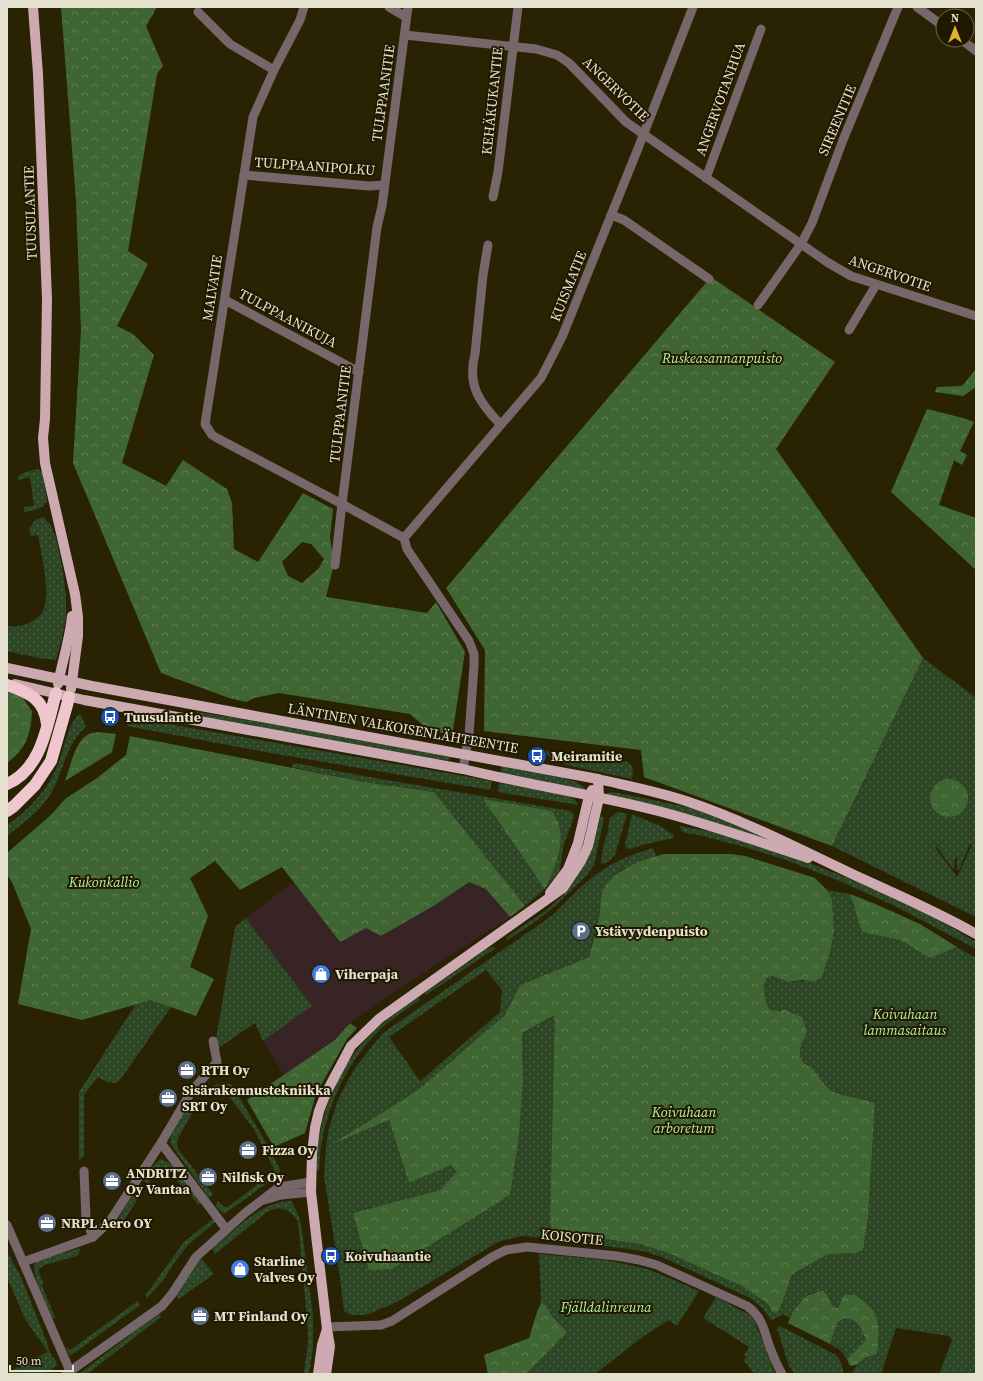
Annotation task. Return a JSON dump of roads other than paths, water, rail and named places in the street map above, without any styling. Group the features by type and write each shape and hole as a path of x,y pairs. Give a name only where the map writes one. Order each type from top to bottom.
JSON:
{"highway":[{"path":"7,683 27,692 34,697 44,710 47,725"},
{"path":"7,784 25,772 35,759 42,742 56,693"},
{"path":"7,811 35,785 50,761 68,705 69,696"}],"main road":[{"name":"TUUSULANTIE","path":"33,7 38,74 47,299 45,419 54,483 55,508 75,594 78,617 78,636 69,696"},
{"name":"TUUSULANTIE","path":"56,693 71,630 75,594"},
{"name":"LÄNTINEN VALKOISENLÄHTEENTIE","path":"7,668 72,682 598,779 689,802 770,834 940,915 976,934"},
{"name":"LÄNTINEN VALKOISENLÄHTEENTIE","path":"7,683 218,725 463,770 662,812 731,832 851,873"},
{"path":"540,905 568,868 578,843 589,796 598,779"},
{"path":"326,1374 330,1346 311,1187 312,1153 315,1128 326,1093 351,1046 380,1018 563,888 581,861 588,846 599,798 598,779"},
{"path":"318,1374 322,1345 327,1328"}],"street":[{"name":"MALVATIE","path":"304,7 300,20 274,70 253,117 205,424 207,430 217,438 342,504"},
{"path":"389,7 406,17"},
{"name":"TULPPAANITIE","path":"335,565 377,227 382,206 408,7"},
{"name":"KEHÄKUKANTIE","path":"493,197 498,172 518,7"},
{"name":"KUISMATIE","path":"404,538 500,424 525,397 540,378 555,353 644,135 693,7"},
{"path":"917,7 935,20"},
{"name":"SIREENITIE","path":"801,244 812,223 896,8"},
{"path":"198,12 230,44 274,70"},
{"name":"ANGERVOTANHUA","path":"706,178 760,30"},
{"name":"ANGERVOTIE","path":"405,35 536,50 558,55 569,63 626,122 828,262 851,276 876,285 976,314"},
{"name":"TULPPAANIPOLKU","path":"244,175 369,186 384,185"},
{"path":"611,215 624,220 709,279"},
{"path":"758,305 801,244"},
{"path":"488,245 475,354 472,366 472,379 483,403 500,424"},
{"path":"849,330 876,285"},
{"name":"TULPPAANIKUJA","path":"225,300 359,372"},
{"path":"342,504 404,538 407,549 469,641 474,654 469,735 463,770"},
{"path":"23,1262 93,1237 110,1221 161,1143 191,1092 217,1062 213,1040"},
{"path":"161,1143 226,1229"},
{"path":"84,1171 86,1219 93,1237"},
{"path":"7,1225 68,1372 162,1306 172,1294 196,1257 245,1212 263,1200 311,1187"},
{"name":"KOISOTIE","path":"327,1328 381,1325 392,1321 503,1251 527,1247 549,1249 617,1256 657,1265 747,1306 756,1313 761,1320 771,1351 782,1374"}],"place":[{"name":"Tuusulantie","path":"110,717"},
{"name":"Meiramitie","path":"537,756"},
{"name":"Ystävyydenpuisto","path":"581,931"},
{"name":"Viherpaja","path":"321,974"},
{"name":"RTH Oy","path":"187,1070"},
{"name":"Sisärakennustekniikka SRT Oy","path":"168,1098"},
{"name":"Fizza Oy","path":"248,1150"},
{"name":"Nilfisk Oy","path":"208,1177"},
{"name":"ANDRITZ Oy Vantaa","path":"112,1181"},
{"name":"NRPL Aero OY","path":"47,1223"},
{"name":"Koivuhaantie","path":"331,1256"},
{"name":"Starline Valves Oy","path":"240,1269"},
{"name":"MT Finland Oy","path":"200,1316"}],"park label":[{"name":"Ruskeasannanpuisto","path":"722,358"},
{"name":"Kukonkallio","path":"104,882"},
{"name":"Koivuhaan lammasaitaus","path":"905,1022"},
{"name":"Koivuhaan arboretum","path":"684,1120"},
{"name":"Fjälldalinreuna","path":"606,1307"}]}
